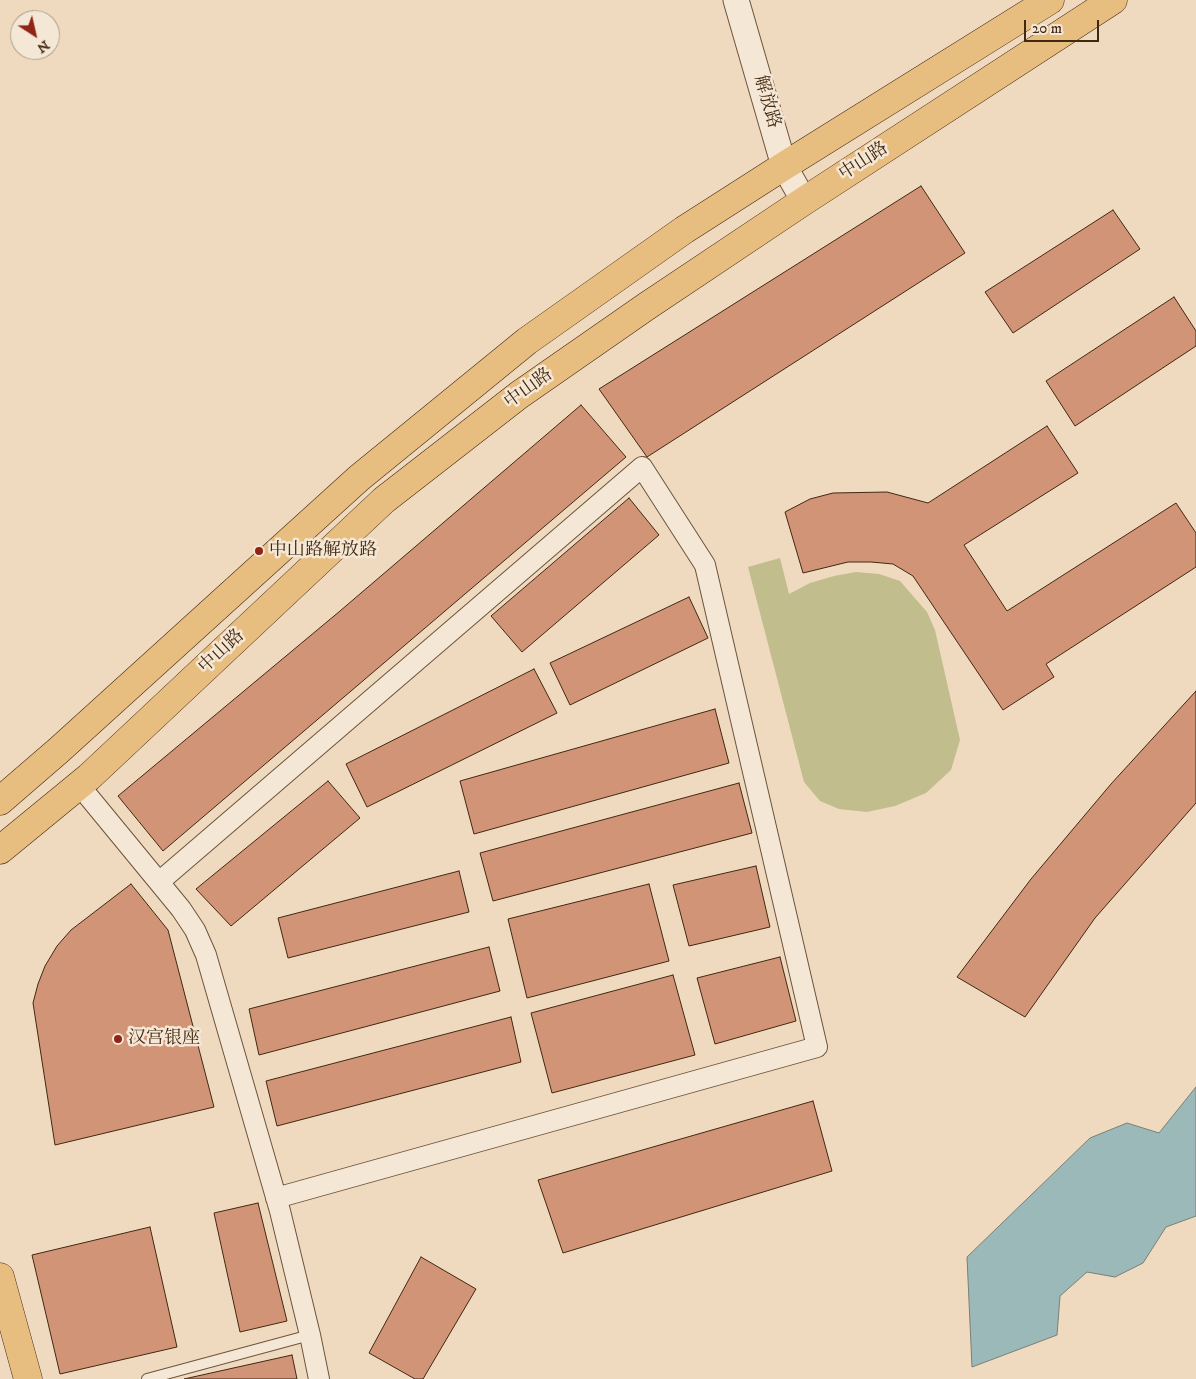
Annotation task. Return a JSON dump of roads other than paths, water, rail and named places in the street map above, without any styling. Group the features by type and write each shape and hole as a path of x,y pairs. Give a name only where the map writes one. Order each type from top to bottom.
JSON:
{"main road":[{"name":"中山路","path":"0,801 66,744 359,478 526,341 684,230 1050,0"},
{"name":"中山路","path":"0,850 79,785 384,500 518,395 647,306 1113,0"},
{"path":"0,1277 28,1379"}],"street":[{"name":"解放路","path":"736,0 784,166 804,202"},
{"path":"158,882 642,467 705,565 817,1047 276,1198"},
{"path":"79,785 195,930 206,955 276,1198 319,1379"}],"lane":[{"path":"147,1379 310,1335"}],"water":[{"path":"1196,1087 1196,1216 1166,1227 1143,1263 1115,1277 1087,1272 1060,1296 1057,1335 972,1367 967,1257 1090,1138 1127,1123 1159,1133"}],"place":[{"name":"中山路解放路","path":"259,551"},
{"name":"汉宫银座","path":"118,1039"}]}
